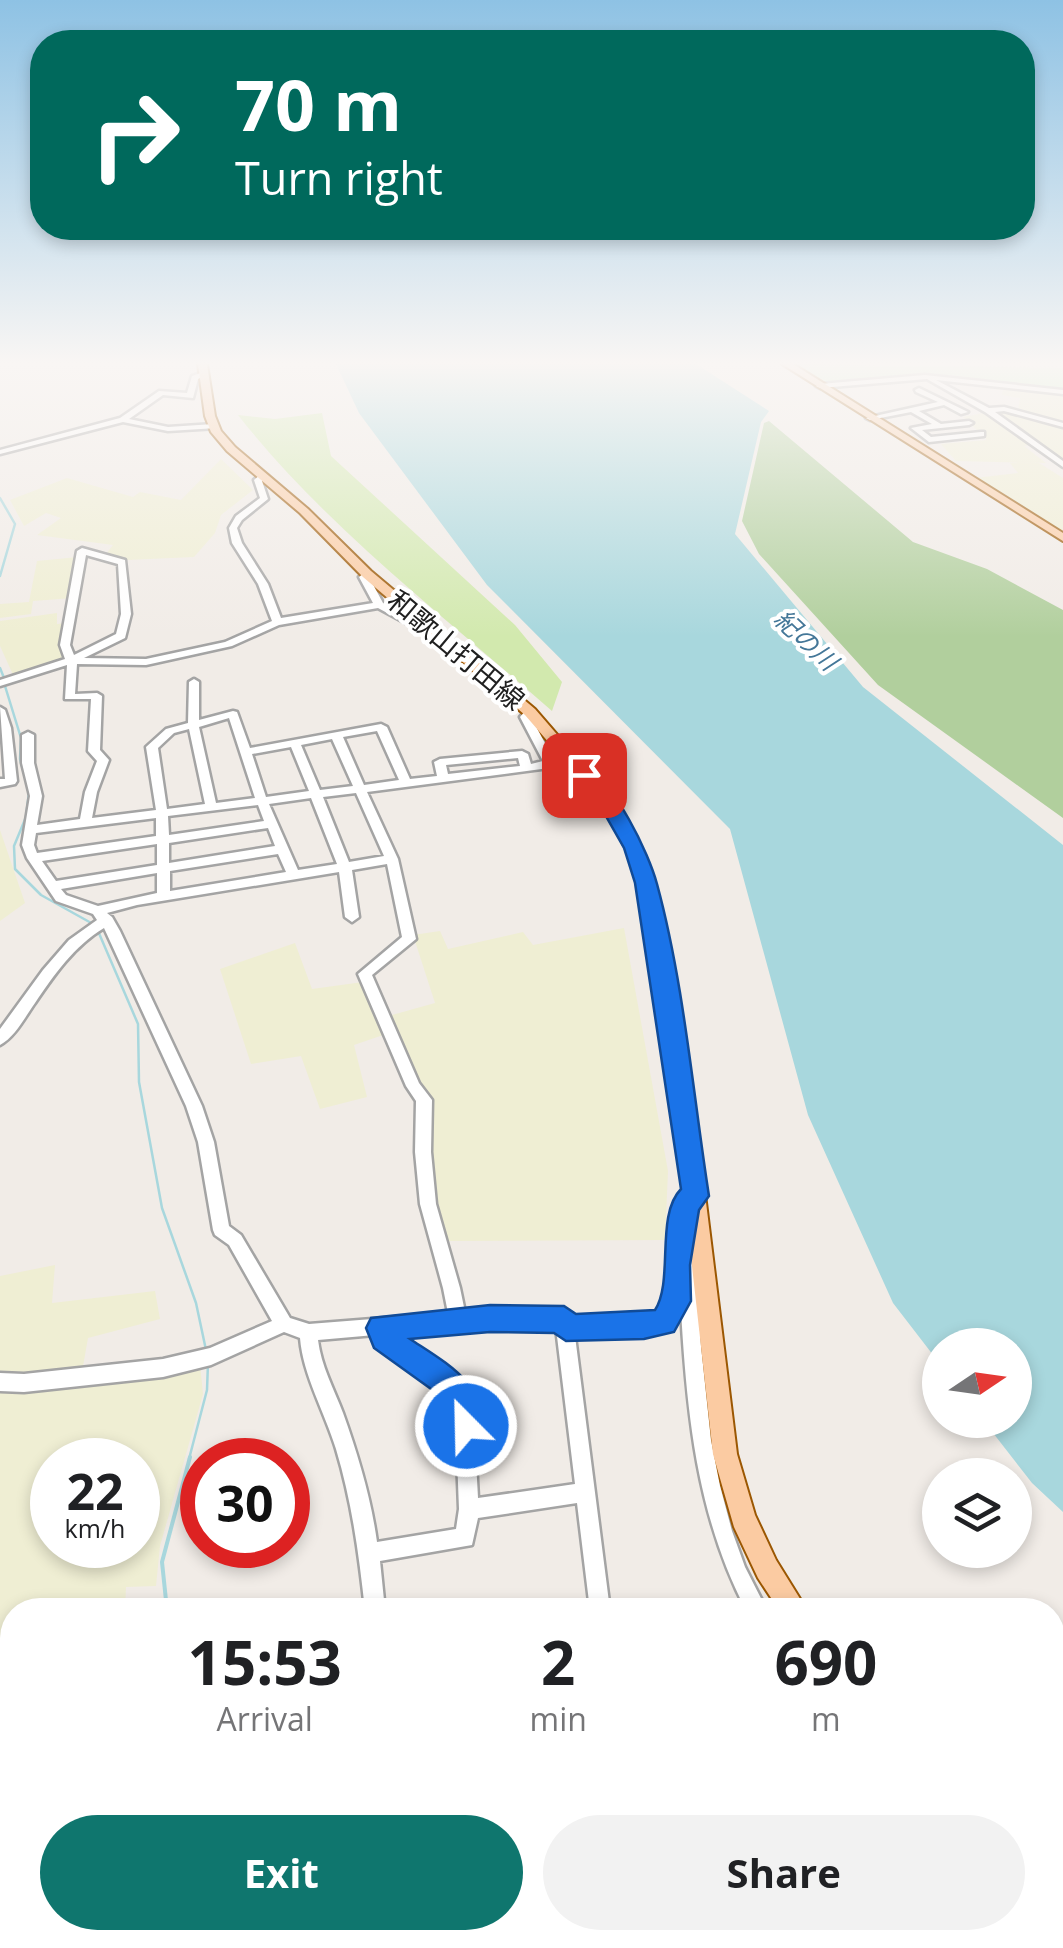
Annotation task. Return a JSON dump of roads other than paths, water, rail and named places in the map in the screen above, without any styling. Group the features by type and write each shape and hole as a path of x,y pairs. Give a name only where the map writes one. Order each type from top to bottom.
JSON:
{"main road":[{"name":"和歌山打田線","path":"238,455 368,574 530,712 607,801 634,848 646,883 696,1196 725,1454 743,1518 767,1569 786,1598"},
{"path":"930,455 1063,538"}],"street":[{"path":"264,476 258,480 264,500 247,511 233,528 237,542 263,584 277,622"},
{"path":"5,682 70,661 121,636 126,596 124,570 118,559 81,552 81,573 65,645 70,661 69,697 97,696 94,751 103,760 86,820"},
{"path":"368,574 364,577 378,605 421,627 429,627"},
{"path":"70,661 146,662 228,644 277,622 378,605"},
{"path":"194,682 193,724 210,805"},
{"path":"0,710 4,763 12,781 0,784"},
{"path":"33,828 545,766 549,762 525,718 530,712"},
{"path":"164,896 162,812 152,747 170,731 233,714 261,799 294,876"},
{"path":"246,752 381,727 406,782"},
{"path":"28,735 28,764 36,796 28,845 33,858 60,898 102,918 194,1106 206,1142 220,1230 235,1240 284,1324"},
{"path":"336,735 392,859 409,939 365,974 414,1086 424,1100 421,1158 436,1237 454,1285 458,1320"},
{"path":"296,743 312,793 345,867 352,918"},
{"path":"33,858 272,824"},
{"path":"51,886 282,849"},
{"path":"0,1039 22,1016 67,950 102,918 164,896 392,859"},
{"path":"566,1328 664,1322 677,1301 676,1265 687,1198 696,1196"},
{"path":"681,1242 688,1258 698,1385 714,1509 736,1572 750,1598"},
{"path":"0,1382 24,1383 163,1368 203,1358 284,1324 310,1332 458,1320 564,1320 599,1598"},
{"path":"369,1553 465,1538 469,1509 464,1404 456,1388 385,1338 381,1328"},
{"path":"310,1332 311,1364 334,1413 350,1465 369,1553 374,1598"},
{"path":"469,1509 586,1492"}],"water":[{"name":"紀の川","path":"390,455 753,455 735,534 863,687 1063,845 1063,1512 1032,1483 1032,1458 1013,1458 997,1438 1032,1438 1032,1328 922,1328 922,1341 893,1303 808,1115 730,829 487,585"}],"waterway":[{"path":"0,498 15,524 0,576"},
{"path":"0,668 4,678"},
{"path":"5,686 21,738 20,759 29,792 26,817 14,846 15,869 41,895 93,924"},
{"path":"98,931 138,1024 139,1082 162,1208 196,1303 206,1350"},
{"path":"194,1438 207,1390 208,1363"},
{"path":"166,1598 162,1562 180,1494"}]}
